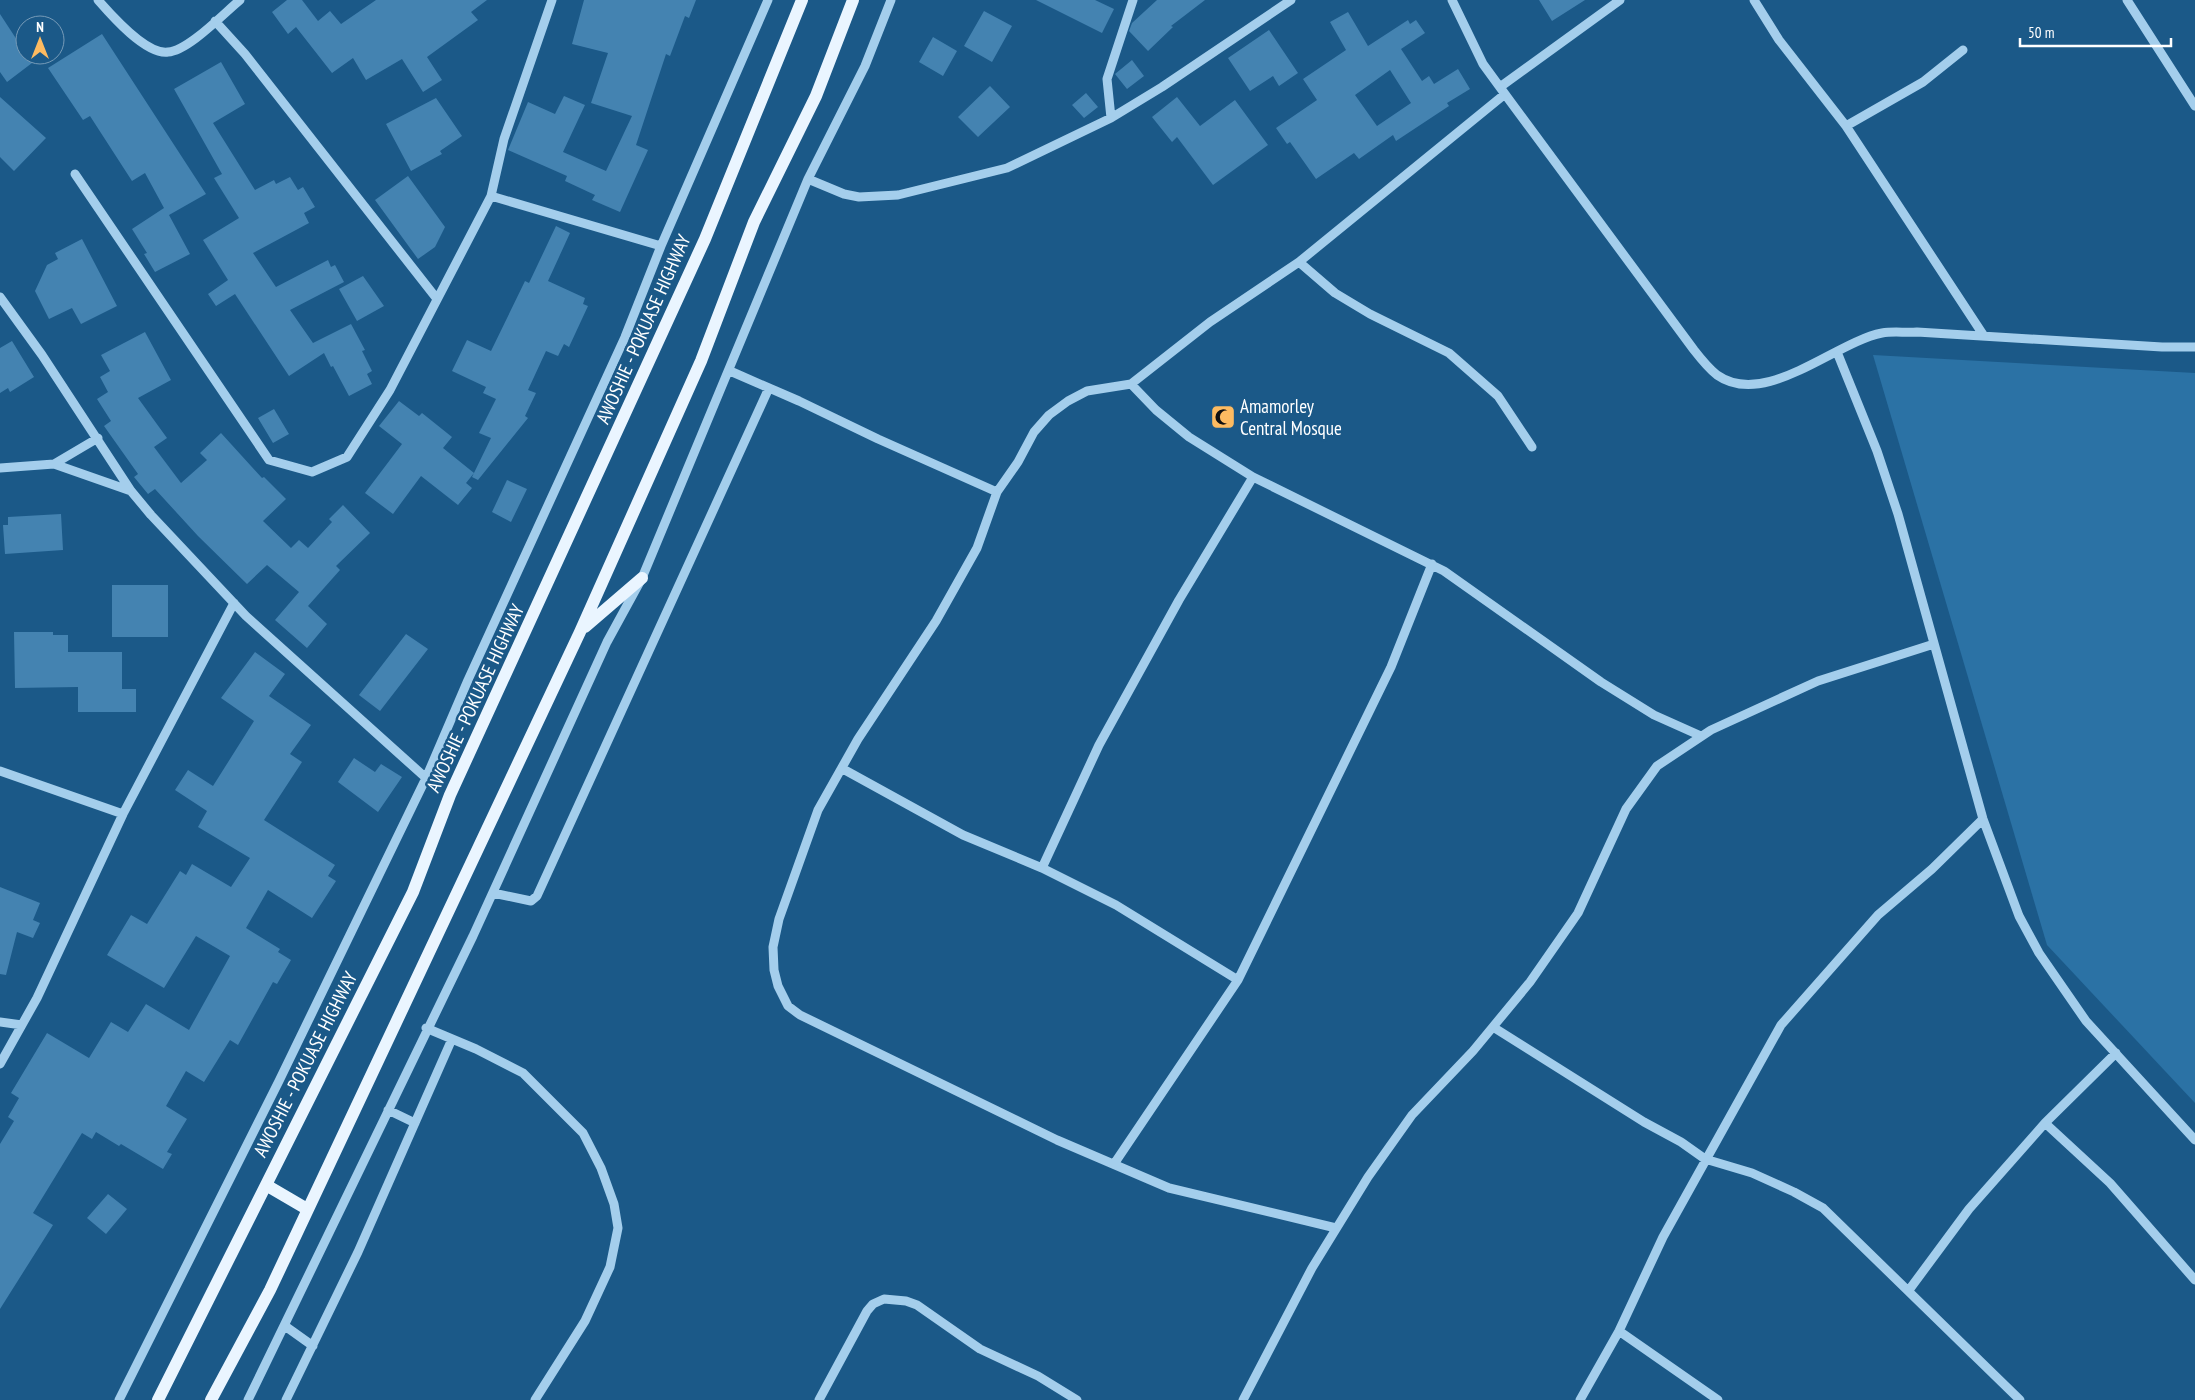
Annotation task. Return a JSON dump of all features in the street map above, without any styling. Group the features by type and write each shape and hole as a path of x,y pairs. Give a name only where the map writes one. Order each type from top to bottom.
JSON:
{"main road":[{"name":"AWOSHIE - POKUASE HIGHWAY","path":"158,1400 412,892 450,795 705,239 802,0"},
{"path":"211,1400 270,1290 580,632 701,361 754,222 816,96 853,0"},
{"path":"580,632 642,578"},
{"path":"266,1185 307,1209"}],"street":[{"path":"98,0 114,18 151,50 167,52 180,48 240,0"},
{"path":"75,174 269,460 312,472 347,457 390,390 491,196 504,140 552,0"},
{"path":"119,1400 279,1080 426,778 468,680 625,337 661,246 768,0"},
{"path":"248,1400 426,1028 493,893 607,642 642,578 730,372 808,180 865,66 891,0"},
{"path":"1111,118 1107,79 1133,0"},
{"path":"808,180 844,194 860,197 898,195 1008,168 1111,118 1162,87 1291,0"},
{"path":"1452,0 1483,64 1694,350 1719,376 1749,384 1768,382 1795,373 1837,352 1883,333 1917,332 2195,347"},
{"path":"1336,1228 1169,1188 1057,1140 800,1015 788,1006 774,970 773,946 780,919 818,810 843,769 858,739 936,621 976,548 997,492 1018,462 1034,432 1049,415 1068,401 1087,391 1131,384 1210,322 1299,262 1502,90 1620,0"},
{"path":"1754,0 1779,40 1846,126 1984,336"},
{"path":"2127,0 2195,106"},
{"path":"215,21 245,54 437,299"},
{"path":"1846,126 1923,82 1963,50"},
{"path":"491,196 661,246"},
{"path":"1299,262 1335,293 1370,314 1449,353 1498,396 1532,447"},
{"path":"0,298 42,355 131,491 234,603 426,778"},
{"path":"1837,352 1876,451 1898,514 1983,819 2019,916 2039,953 2086,1021 2195,1140"},
{"path":"730,372 997,492"},
{"path":"1131,384 1156,410 1189,437 1253,476 1432,564 1484,597 1538,638 1616,692 1654,715 1701,736"},
{"path":"493,893 531,901 537,896 769,388"},
{"path":"54,464 98,438"},
{"path":"0,468 54,464 131,491"},
{"path":"1042,868 1099,745 1179,600 1253,476"},
{"path":"1114,1164 1238,980 1391,667 1432,564"},
{"path":"0,1064 22,1025 123,814 234,603"},
{"path":"1243,1400 1312,1268 1368,1176 1412,1115 1493,1027 1530,982 1578,913 1626,809 1657,766 1711,730 1818,681 1934,644"},
{"path":"843,769 963,835 1042,868 1116,905 1238,980"},
{"path":"0,770 123,814"},
{"path":"1580,1400 1619,1331 1663,1237 1781,1025 1878,915 1932,869 1983,819"},
{"path":"0,1022 22,1025"},
{"path":"1493,1027 1644,1122 1682,1142 1705,1159 1752,1173 1794,1192 1823,1208 2020,1400"},
{"path":"426,1028 522,1073 583,1133 601,1168 614,1204 618,1228 610,1266 585,1321 536,1400"},
{"path":"286,1400 358,1252 452,1039"},
{"path":"1909,1290 1969,1209 2045,1124 2116,1053"},
{"path":"388,1110 415,1123"},
{"path":"2045,1124 2110,1183 2195,1280"},
{"path":"819,1400 866,1311 873,1304 884,1299 895,1299 917,1306 980,1349 1038,1376 1077,1400"},
{"path":"285,1326 313,1346"},
{"path":"1619,1331 1718,1400"}],"shaded area":[{"path":"1873,355 2195,373 2195,1103 2047,945"}],"building":[{"path":"287,0 302,0 318,21 330,11 341,24 376,0 487,0 471,12 478,20 427,57 442,80 423,92 402,59 366,80 353,58 332,73 296,27 288,34 272,12"},
{"path":"584,0 696,0 689,18 685,16 670,56 666,54 636,145 648,150 620,212 592,200 595,195 565,181 567,176 508,150 528,102 555,114 564,96 585,105 563,152 606,171 632,116 591,103 608,53 572,44"},
{"path":"1036,0 1095,0 1114,9 1102,33"},
{"path":"1157,0 1205,0 1171,26 1173,27 1148,51 1129,31 1132,23"},
{"path":"1539,0 1585,0 1552,21"},
{"path":"984,11 1012,26 992,62 964,46"},
{"path":"1348,12 1368,46 1408,20 1410,24 1416,20 1425,33 1401,49 1422,81 1429,76 1434,84 1458,69 1470,89 1447,103 1449,106 1396,141 1393,135 1359,159 1354,153 1316,179 1290,142 1287,144 1276,128 1317,100 1303,79 1346,50 1330,22","holes":["1390,70 1411,103 1377,126 1355,95"]},
{"path":"0,14 15,37 15,65 29,65 7,82 0,72"},
{"path":"1269,30 1298,73 1279,86 1273,76 1250,91 1228,58"},
{"path":"102,34 206,194 169,215 190,254 155,272 144,254 147,253 132,229 164,208 145,173 132,181 90,116 83,120 48,68 53,65 65,65 65,57"},
{"path":"933,37 957,51 943,76 919,62"},
{"path":"1132,60 1144,76 1127,89 1115,74"},
{"path":"221,62 245,104 213,123 255,190 274,180 276,184 290,177 298,190 303,187 315,207 304,213 309,223 253,253 276,287 328,260 331,267 335,265 344,282 290,310 313,343 351,324 365,350 362,351 372,371 367,374 372,384 349,396 324,353 289,376 235,294 216,306 208,294 228,280 203,240 239,218 214,178 222,174 174,89"},
{"path":"990,86 1010,107 978,137 958,117"},
{"path":"1086,93 1098,107 1084,118 1072,105"},
{"path":"0,97 46,138 14,171 0,157"},
{"path":"1177,97 1200,126 1235,100 1268,145 1213,185 1177,137 1172,142 1152,117"},
{"path":"436,98 462,136 440,151 442,154 411,171 386,124"},
{"path":"408,176 445,227 435,247 418,259 375,200"},
{"path":"556,226 570,233 548,281 585,298 583,304 588,306 569,347 564,344 558,356 546,351 528,390 536,393 525,416 528,418 478,480 472,477 491,438 479,433 496,399 483,393 486,387 452,371 467,340 491,351 525,281 529,283"},
{"path":"82,239 117,306 81,324 72,308 49,319 35,291 47,265 58,259 55,253"},
{"path":"363,276 384,306 357,321 339,289"},
{"path":"145,332 171,380 138,398 167,438 154,447 181,483 207,460 200,453 221,433 262,478 264,477 286,499 263,521 291,548 299,540 308,548 332,522 329,519 343,505 370,533 336,566 340,570 308,606 327,624 307,648 275,620 299,592 267,565 247,584 198,536 155,489 148,494 134,477 138,474 104,426 111,421 97,399 108,392 100,377 110,371 101,355"},
{"path":"12,341 34,377 10,392 8,388 0,393 0,348"},
{"path":"399,401 419,416 422,413 452,437 443,448 474,473 466,483 472,488 458,505 421,476 393,514 365,493 402,444 379,426"},
{"path":"274,409 289,434 273,443 258,418"},
{"path":"507,480 527,489 511,522 492,512"},
{"path":"61,514 63,550 5,554 3,525 8,525 8,517"},
{"path":"112,585 168,585 168,637 112,637"},
{"path":"14,632 53,632 53,635 68,635 68,652 122,652 122,689 136,689 136,712 78,712 78,687 15,688"},
{"path":"406,634 428,649 380,711 359,695"},
{"path":"255,652 285,674 269,696 311,725 290,754 302,762 264,820 335,865 328,876 336,881 312,918 268,890 246,928 280,949 278,952 291,960 277,984 273,982 238,1045 230,1040 204,1082 186,1071 166,1106 187,1119 167,1152 172,1154 163,1169 121,1144 119,1146 96,1132 92,1139 82,1133 33,1213 53,1225 0,1309 0,1144 14,1121 8,1117 19,1098 11,1093 47,1033 89,1058 111,1022 128,1032 146,1004 189,1030 230,956 196,936 164,988 107,955 131,915 147,924 180,871 186,875 192,864 231,887 250,858 198,827 207,811 175,790 188,770 213,786 254,721 221,698"},
{"path":"354,758 375,772 381,764 402,777 378,812 338,782"},
{"path":"0,887 40,903 33,920 40,923 33,938 17,932 6,975 0,974"},
{"path":"108,1194 127,1209 106,1234 87,1218"}],"place":[{"name":"Amamorley Central Mosque","path":"1223,417"}]}
